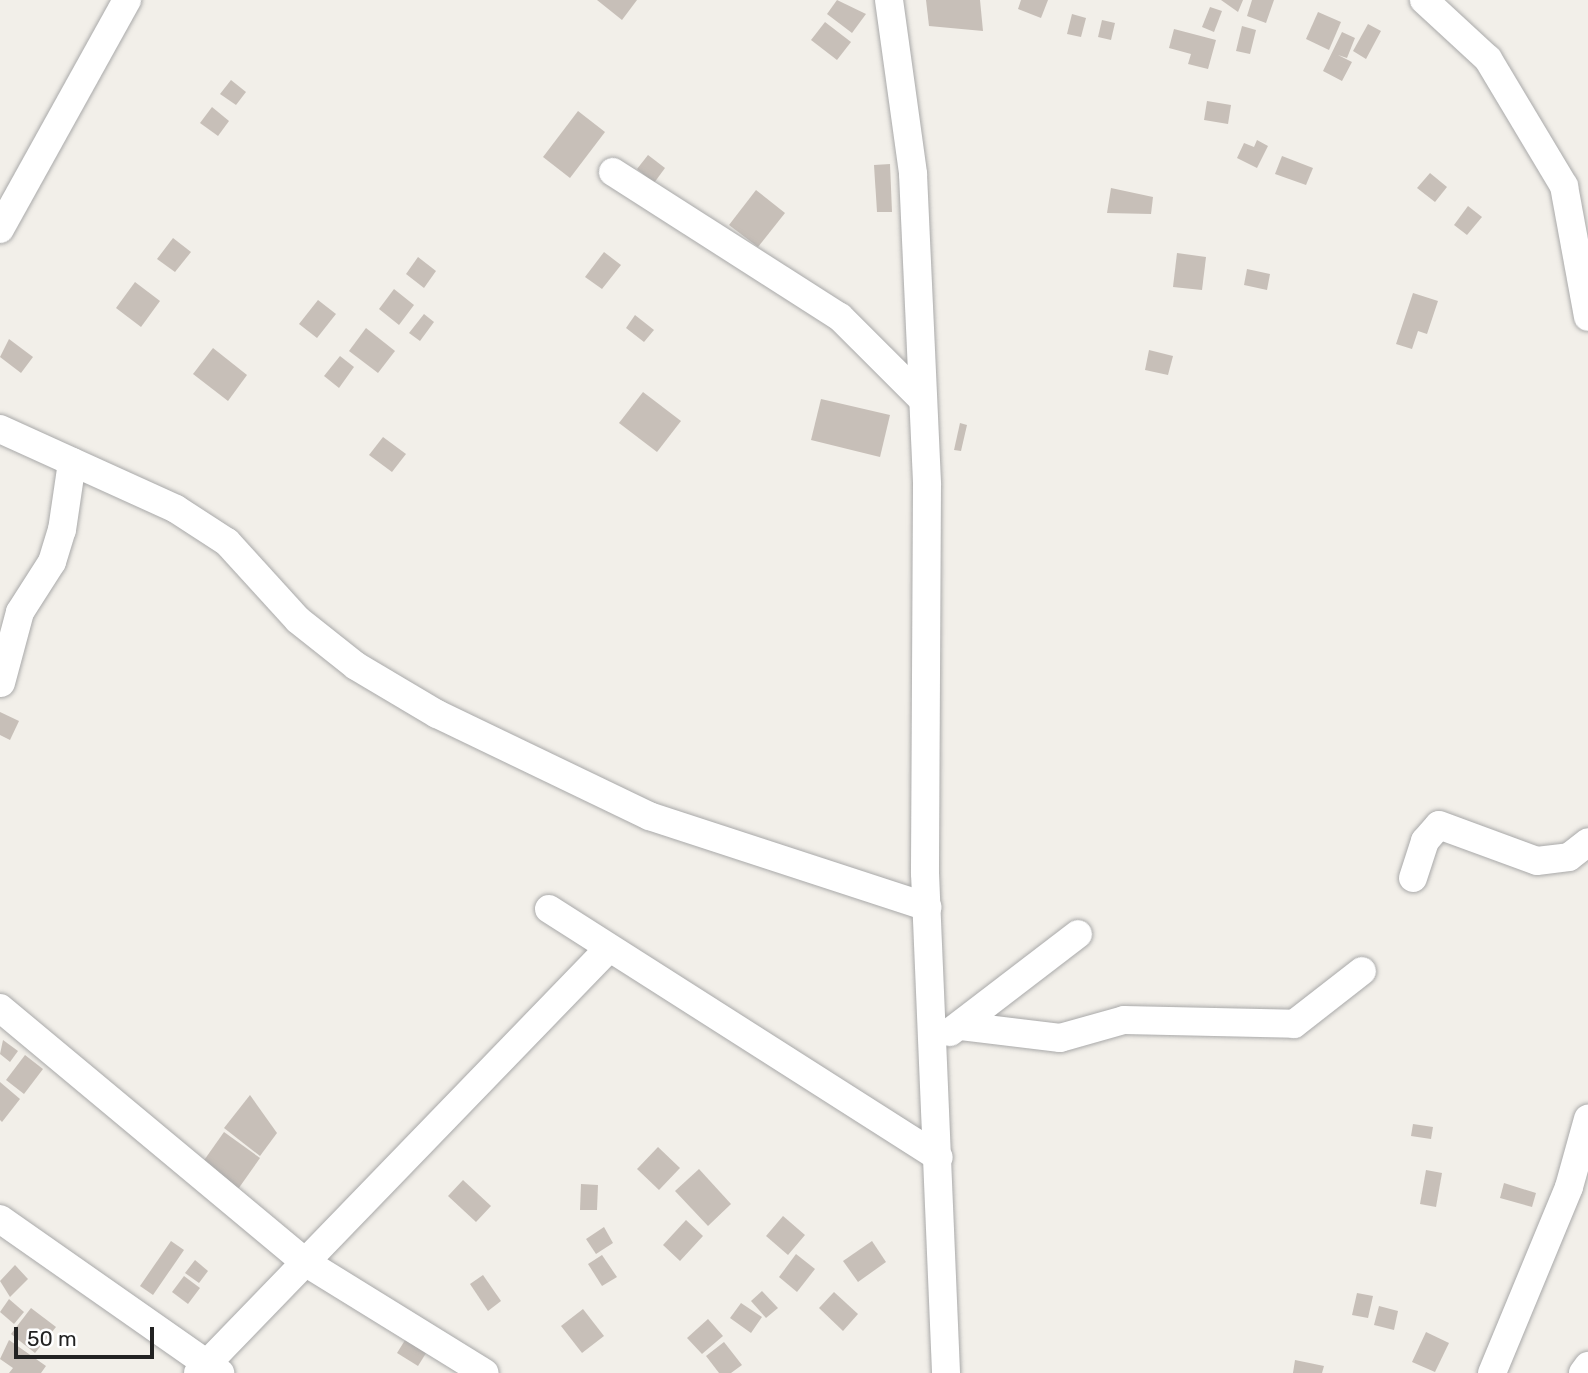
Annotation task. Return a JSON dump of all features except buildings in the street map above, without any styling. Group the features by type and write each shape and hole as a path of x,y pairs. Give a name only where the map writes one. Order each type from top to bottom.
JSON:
{"street":[{"path":"0,229 127,0"},
{"path":"889,0 912,174 922,399 927,907 947,1373"},
{"path":"1424,0 1488,58 1564,186 1588,317"},
{"path":"613,172 840,317 922,399"},
{"path":"0,429 176,509 227,542 298,620 356,666 437,714 649,816 927,907"},
{"path":"1,683 20,612 52,562 62,530 72,462"},
{"path":"1413,878 1425,841 1439,825 1537,861 1570,857 1588,842"},
{"path":"549,909 939,1157"},
{"path":"933,1042 961,1026 1078,934"},
{"path":"3,1227 208,1370 305,1262 609,948"},
{"path":"961,1026 1060,1038 1124,1020 1294,1024 1362,971"},
{"path":"0,1008 305,1262 485,1373"},
{"path":"1493,1373 1569,1187 1588,1119"},
{"path":"1583,1373 1588,1366"}]}
